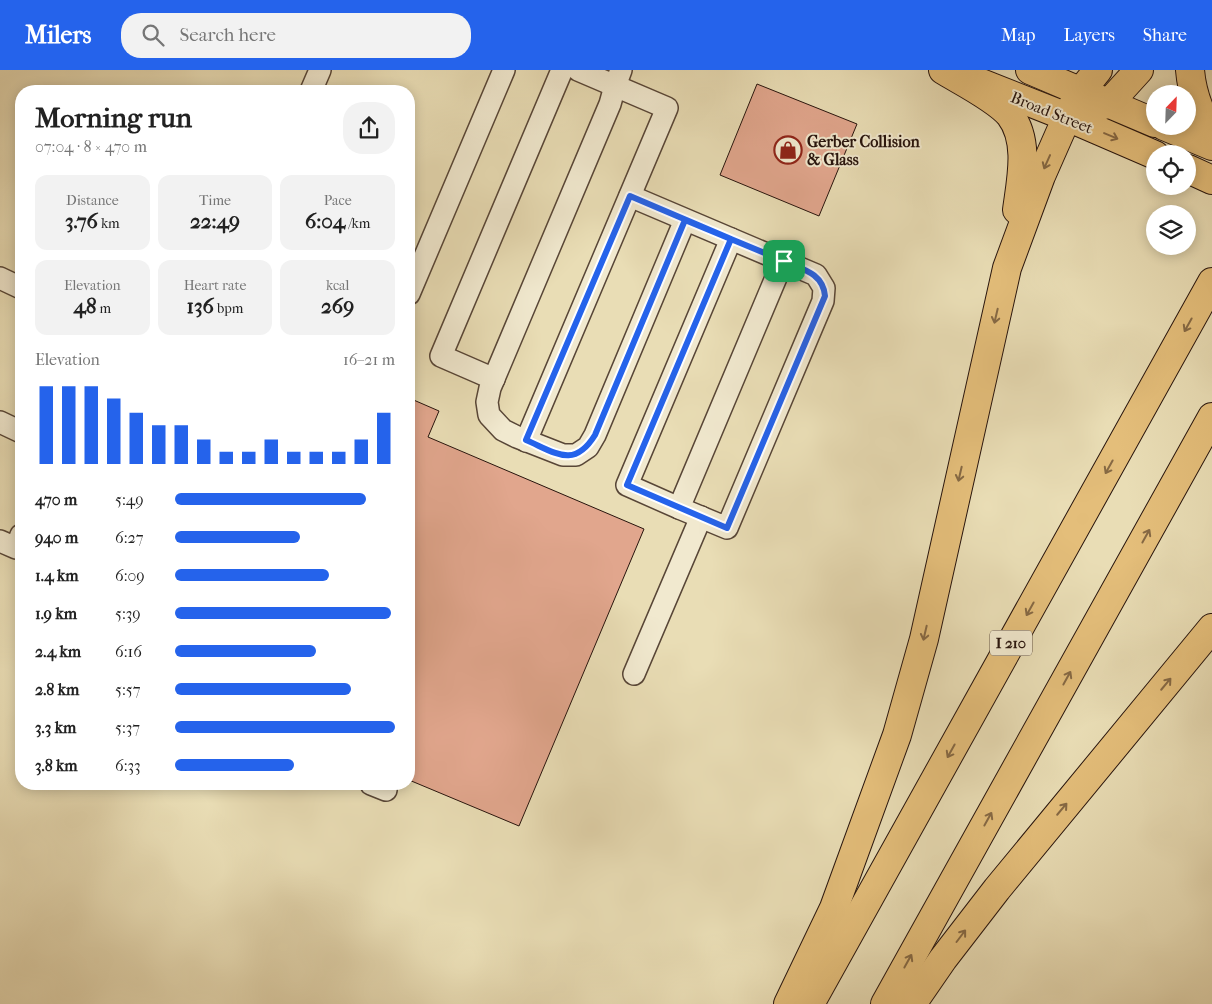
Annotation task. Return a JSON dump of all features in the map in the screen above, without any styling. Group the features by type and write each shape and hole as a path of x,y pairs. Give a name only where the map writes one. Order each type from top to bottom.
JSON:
{"main road":[{"path":"942,70 987,96 1009,114 1017,129 1023,166 1012,256"},
{"name":"Broad Street","path":"947,70 1067,117 1146,151"},
{"name":"Broad Street","path":"1030,70 1146,119"},
{"path":"788,1004 834,908 897,735 924,638 1007,268 1041,176 1067,117 1081,91 1098,70"},
{"path":"1067,117 1109,103 1139,70"},
{"path":"1190,70 1194,96 1203,118 1212,132"},
{"path":"1186,135 1212,146"},
{"path":"1196,173 1212,180"},
{"name":"I 210","path":"810,1004 1212,282"},
{"path":"885,1004 1212,417"},
{"path":"912,1004 943,959 997,889 1212,628"}],"lane":[{"path":"314,85 320,70"},
{"path":"415,280 504,70"},
{"path":"494,379 441,356 562,70"},
{"path":"526,440 667,108 618,78 578,70"},
{"path":"618,78 610,104 494,379 487,402 489,414 503,430 562,456 576,455 588,447 595,435 685,220"},
{"path":"630,196 816,275 824,288 825,296 823,301 727,528 627,485 731,239"},
{"path":"679,508 784,261"},
{"path":"0,278 15,285"},
{"path":"0,422 15,429"},
{"path":"634,674 700,517"},
{"path":"0,541 15,548"}],"building":[{"name":"Gerber Collision & Glass","path":"757,84 857,124 819,216 720,175"},
{"path":"415,401 439,411 428,437 644,529 519,826 415,783"}],"place":[{"name":"Gerber Collision & Glass","path":"788,150"}],"route":[{"path":"784,261 685,220 595,435 588,447 576,455 562,456 526,440 630,196 731,239 627,485 727,528 825,296 820,279 816,275 784,261"}]}
